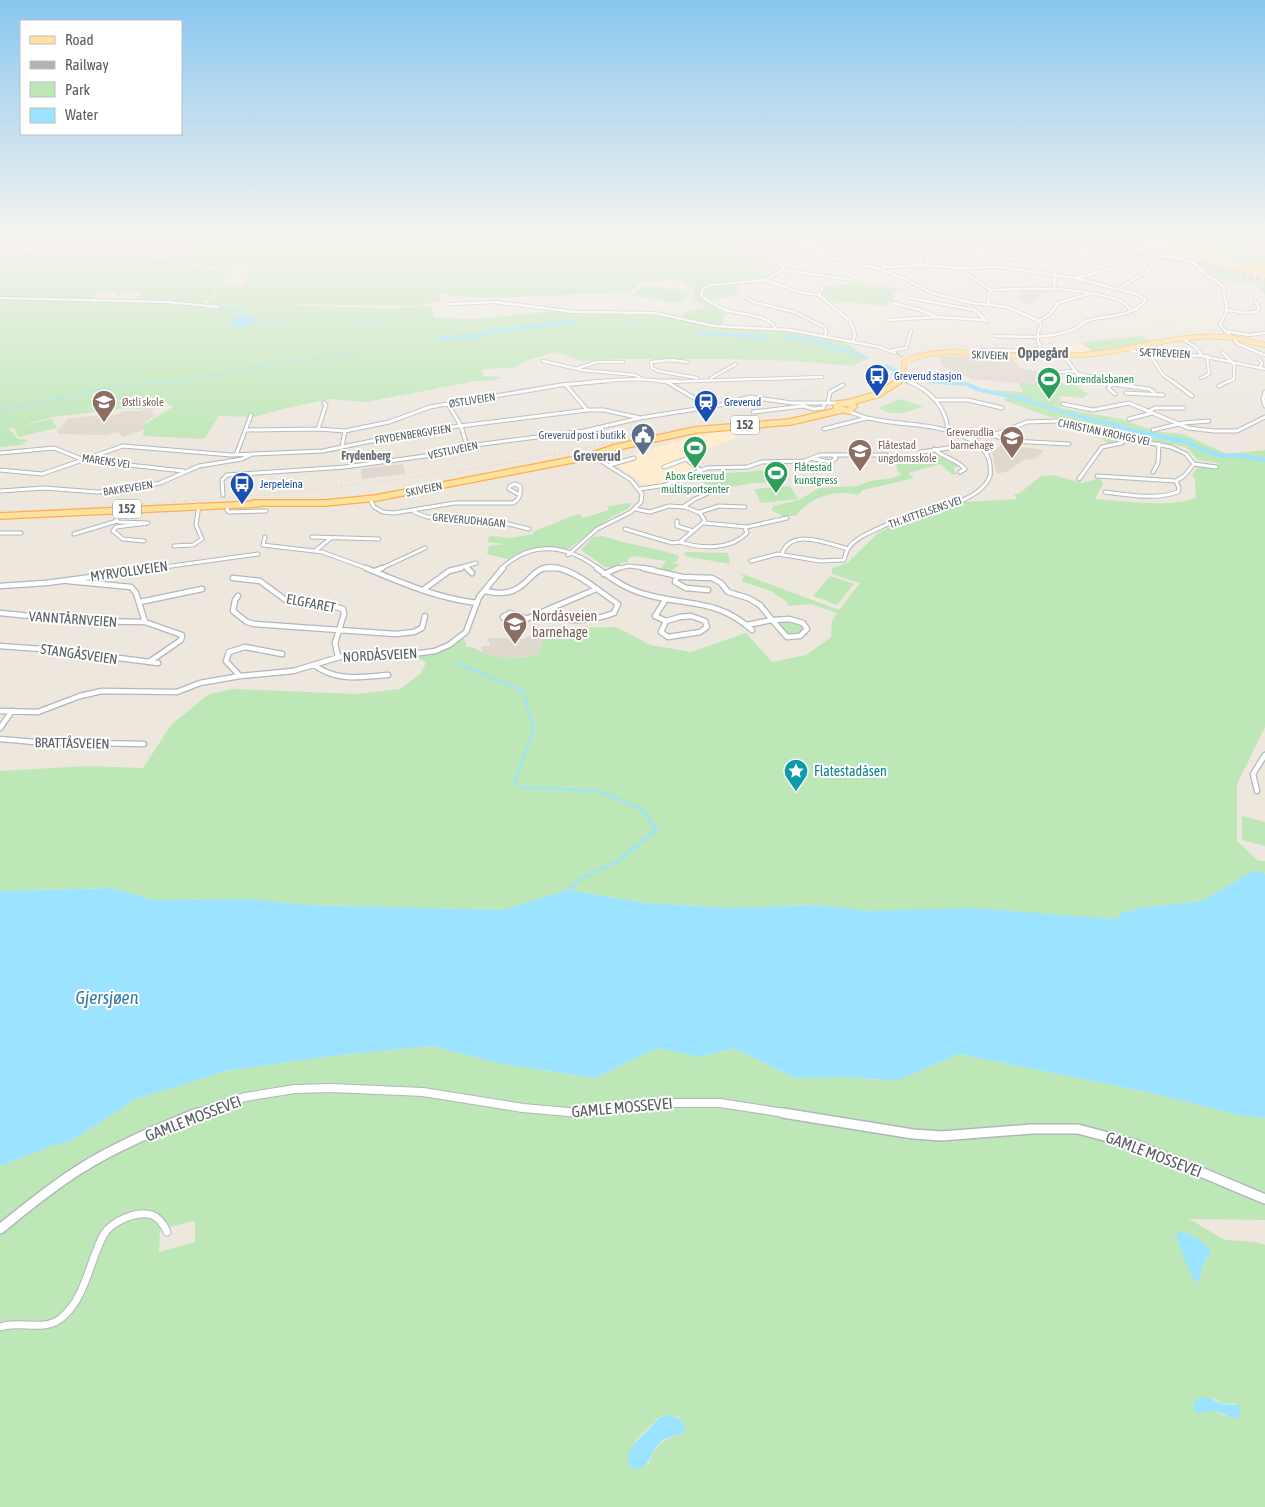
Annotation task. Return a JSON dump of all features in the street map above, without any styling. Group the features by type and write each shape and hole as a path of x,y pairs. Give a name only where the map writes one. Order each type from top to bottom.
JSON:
{"main road":[{"name":"SKIVEIEN","path":"902,378 904,364 908,359 927,355 977,353 1064,356 1100,354 1128,350 1182,337 1223,337 1265,344"},
{"path":"850,407 859,400 889,389 902,378"},
{"name":"SKIVEIEN","path":"0,516 199,505 325,503 370,499 570,459 598,456 618,447 694,430 790,422 825,414 838,407"},
{"name":"152","path":"838,407 850,407"},
{"name":"GAMLE MOSSEVEI","path":"0,1229 50,1189 81,1168 158,1129 245,1097 295,1089 331,1088 423,1092 552,1112 580,1112 672,1103 720,1103 913,1134 942,1136 974,1135 1055,1127 1078,1129 1134,1144 1265,1199"}],"street":[{"path":"538,307 575,312 649,313 714,326 775,328 853,342 895,353"},
{"path":"722,307 732,312 769,320 774,323 775,328"},
{"path":"773,307 801,315 824,328 826,331 825,337"},
{"path":"834,307 841,312 856,331 857,334 853,342"},
{"path":"911,307 937,317"},
{"path":"960,307 974,310 987,322"},
{"path":"977,353 997,349 1030,351 1039,349 1038,332 1041,326 1039,321 1008,307"},
{"path":"1039,321 1050,314 1055,307"},
{"path":"1127,307 1130,311"},
{"path":"995,336 1039,335 1072,331 1084,321 1121,315 1137,307"},
{"path":"1259,307 1256,312 1247,313 1227,310 1220,324 1238,344 1265,355"},
{"path":"890,320 937,317 983,320"},
{"path":"889,351 906,348 911,331"},
{"path":"1225,331 1249,335 1265,333"},
{"name":"SÆTREVEIEN","path":"1200,339 1185,340 1197,347 1202,356"},
{"name":"SÆTREVEIEN","path":"1128,350 1207,356 1265,369"},
{"path":"1148,352 1163,376 1192,396"},
{"name":"SÆTREVEIEN","path":"1222,352 1232,361"},
{"path":"1064,356 1075,371 1085,376 1134,381"},
{"name":"SÆTREVEIEN","path":"1201,378 1209,374 1207,356"},
{"path":"1259,359 1262,364 1260,367"},
{"name":"ØSTLIVEIEN","path":"688,362 659,360 651,362 651,365 654,370 700,379"},
{"path":"543,361 577,369 628,374 642,379"},
{"path":"1219,386 1234,379 1232,361"},
{"path":"577,369 597,362 622,362"},
{"path":"708,379 736,364"},
{"path":"1043,373 1075,371"},
{"name":"ØSTLIVEIEN","path":"246,430 318,429 345,431 389,422 422,409 566,385 642,379 665,382 700,379 768,380 822,377"},
{"path":"902,378 921,386 935,400 946,419 948,430"},
{"path":"1110,380 1112,384"},
{"path":"665,382 680,388 709,407"},
{"path":"1112,384 1108,388 1115,394"},
{"path":"1112,384 1149,389 1154,392 1154,395"},
{"path":"566,385 587,410"},
{"path":"753,412 803,406 818,410 827,404 830,392 842,385"},
{"path":"1126,392 1162,395"},
{"path":"1265,392 1263,399 1265,406"},
{"name":"FRYDENBERGVEIEN","path":"0,470 42,474 123,446 236,455 315,451 478,422 587,410 604,410 640,418 709,407 754,397 788,403 827,404 838,407"},
{"path":"935,400 968,400 1002,408"},
{"path":"318,429 326,406 324,403"},
{"path":"1063,404 1098,410 1127,403 1199,430 1233,432 1265,417"},
{"path":"448,404 461,426 467,446"},
{"name":"TH. KITTELSENS VEI","path":"848,549 855,543 895,521 960,501 986,485 991,475 991,464 985,453 968,438 948,430 867,418 850,407"},
{"path":"1129,419 1151,412 1155,408 1184,408"},
{"path":"236,455 251,415"},
{"name":"VESTLIVEIEN","path":"223,495 222,480 227,475 345,468 454,452 467,446 584,431 640,418"},
{"path":"824,429 867,418"},
{"name":"CHRISTIAN KROHGS VEI","path":"968,438 991,435 1022,424 1050,421 1070,423 1124,438 1160,444 1186,454 1194,464"},
{"path":"1153,430 1179,424 1209,421"},
{"path":"342,447 345,431"},
{"name":"CHRISTIAN KROHGS VEI","path":"991,435 1011,441 1069,444"},
{"path":"1079,479 1102,447 1122,443 1124,438"},
{"path":"920,452 975,444"},
{"name":"CHRISTIAN KROHGS VEI","path":"1153,472 1158,466 1161,453 1160,444"},
{"name":"MARENS VEI","path":"0,453 54,448 84,460 184,472"},
{"path":"934,450 940,456 962,465 964,470 960,472"},
{"name":"BAKKEVEIEN","path":"0,491 44,488 86,492 122,491 156,484 205,464 242,459 251,454"},
{"path":"640,489 666,485 700,470 714,467 747,467 762,462 805,461 825,454 886,455"},
{"path":"814,459 830,462 836,458 833,455"},
{"path":"570,553 590,534 635,509 642,498 640,489 598,456"},
{"path":"610,465 634,458"},
{"path":"664,467 686,459 700,470"},
{"path":"1097,476 1176,481 1184,476 1194,464 1216,466"},
{"path":"1105,492 1136,496 1172,494 1178,492 1176,481"},
{"path":"683,507 695,499 722,487"},
{"name":"GREVERUDHAGAN","path":"370,499 373,506 382,510 400,513 414,512 446,504 510,503 517,500 520,495"},
{"path":"174,546 193,545 202,539 196,525 199,505"},
{"path":"228,506 227,510 229,512 266,511"},
{"path":"635,509 648,512 670,506 683,507 700,512 705,516 704,523"},
{"path":"700,512 719,506 745,507"},
{"path":"117,521 120,512"},
{"name":"GREVERUDHAGAN","path":"414,512 420,515 441,518 513,523 529,529"},
{"path":"680,542 704,523 745,528 766,524 778,516 787,518"},
{"path":"74,534 117,521 124,523 147,522 143,525 119,526 113,531 122,539 144,541"},
{"path":"677,521 677,526 693,531"},
{"name":"GREVERUDHAGAN","path":"519,529 524,526"},
{"path":"625,529 666,543 680,542 691,546 727,545 746,536 745,528"},
{"path":"0,533 21,533"},
{"path":"265,537 263,545 315,551 338,557 423,590 456,600 477,603"},
{"path":"312,537 379,539"},
{"path":"315,551 331,538"},
{"path":"752,561 782,554 789,557 816,561 845,561 848,549 804,538 783,550 782,554"},
{"path":"370,544 372,539"},
{"path":"376,572 425,548"},
{"name":"NORDÅSVEIEN","path":"0,711 34,713 80,696 102,691 182,692 200,683 240,676 284,672 338,657 406,656 441,648 465,633 471,625 477,603 484,591 510,561 528,551 547,550 570,553 582,558 604,574"},
{"path":"416,552 423,555"},
{"name":"MYRVOLLVEIEN","path":"0,586 64,581 258,554"},
{"path":"423,590 441,574 476,563"},
{"path":"466,566 472,573"},
{"path":"604,574 619,567 629,566 677,576 712,578 721,583 728,592 748,598 760,606 774,619 780,630 787,637 800,636 807,629 805,624 796,621 774,619 747,625"},
{"path":"484,591 501,593 513,591 534,572 551,568 565,570 616,603 618,607 614,613 603,617 563,619 555,616 549,609"},
{"path":"604,574 630,590 666,599 720,608 733,614 752,630"},
{"path":"677,576 675,582 678,586 694,591 708,590"},
{"name":"ELGFARET","path":"233,578 260,581 287,600 339,607 343,610 344,614 335,643 338,657"},
{"path":"64,581 130,587 134,589 140,602 145,622"},
{"path":"140,602 202,589"},
{"path":"525,618 510,613 503,617 510,624 517,623 594,590"},
{"path":"227,599 235,600 238,596"},
{"path":"649,620 655,616 666,599"},
{"name":"ELGFARET","path":"235,600 233,611 238,616 254,624 377,631 396,634 414,632 422,628 425,621"},
{"name":"VANNTÅRNVEIEN","path":"0,613 82,621 145,622 177,631 182,635 181,640 149,662"},
{"path":"425,616 425,621 432,620"},
{"path":"655,616 666,621 679,616 693,617 705,622 706,627 700,632 668,637 661,632 666,621"},
{"name":"STANGÅSVEIEN","path":"0,646 56,650 158,663"},
{"path":"240,676 226,661 227,655 232,650 249,647 282,654"},
{"name":"NORDÅSVEIEN","path":"314,665 324,674 337,677 388,675"},
{"path":"0,728 12,711"},
{"name":"BRATTÅSVEIEN","path":"0,739 35,742 144,744"},
{"path":"1257,791 1253,774 1265,755"},
{"path":"0,1327 8,1324 36,1326 52,1323 62,1318 78,1294 105,1232 111,1226 124,1219 149,1215 158,1218 167,1232"}],"shaded area":[{"path":"1081,343 1096,354 1069,354 1056,345"},
{"path":"939,356 1011,357 1019,368 1056,374 1059,383 1019,383 972,379 942,366"},
{"name":"Østli skole","path":"148,408 154,409 151,412 155,415 145,422 144,430 123,437 118,432 104,435 58,434 57,429 68,418 118,414 124,411 138,411"},
{"path":"733,429 737,438 684,458 698,468 664,484 645,485 612,461 698,435"},
{"name":"Greverudlia barnehage","path":"1001,445 1044,450 1037,458 1024,460 1008,471 997,474 992,453"},
{"path":"403,464 405,474 362,479 361,469"},
{"name":"Nordåsveien barnehage","path":"544,631 539,654 508,659 493,657 482,651 481,646 489,646 490,642 487,640 491,638 524,639"}],"green space":[{"path":"0,307 431,307 434,317 474,319 555,311 629,315 647,313 684,319 681,316 687,311 717,307 725,312 721,326 767,327 841,340 869,358 853,366 796,361 726,359 583,361 555,352 528,360 513,368 483,369 483,376 502,377 495,380 476,381 366,402 330,399 254,417 219,416 204,439 143,436 145,424 173,407 166,403 140,409 128,408 53,417 15,427 52,419 57,428 18,437 14,428 9,429 18,439 28,440 22,445 0,447"},
{"path":"1141,336 1152,342 1096,354 1081,343"},
{"path":"1019,383 1074,384 1088,394 1083,398 1060,396 1061,408 1121,419 1158,432 1183,434 1226,454 1265,450 1265,727 1237,784 1237,841 1258,861 1265,861 1265,874 1255,870 1202,901 1138,908 1123,912 1116,919 1070,916 868,911 818,905 730,908 647,903 568,890 502,910 307,905 240,899 154,900 112,888 0,891 0,771 87,766 143,768 171,725 209,694 234,689 356,694 400,689 420,674 426,663 417,657 435,653 464,638 467,647 497,657 520,658 539,654 543,638 549,628 616,627 650,645 691,652 746,633 772,662 806,655 831,637 832,621 837,613 811,604 788,606 787,602 771,591 741,581 744,577 740,573 839,610 860,583 832,574 832,568 847,563 878,533 898,523 940,512 964,502 1017,499 1014,495 1020,493 1041,476 1053,475 1082,483 1100,478 1103,484 1095,499 1146,503 1185,501 1196,498 1195,479 1192,474 1199,467 1218,468 1218,463 1198,460 1186,447 1129,437 1125,445 1111,446 1085,424 1050,417 1003,400 1010,396 992,390 1023,392"},
{"path":"899,399 923,406 906,412 896,413 890,413 879,408"},
{"path":"933,454 960,466 953,468 957,474 953,475 940,464 908,473 914,478 863,490 858,495 841,493 824,496 808,504 796,516 782,516 771,510 773,506 799,500 819,488 857,486 870,481 893,478 901,474 897,470 896,457"},
{"path":"762,470 781,472 788,478 784,482 753,483 720,489 690,478 704,474"},
{"name":"Flåtestad kunstgress","path":"790,486 798,499 761,503 754,489"},
{"path":"631,504 629,508 610,518 568,549 541,547 521,552 508,559 487,554 489,546 505,544 487,542 490,536 512,538 534,534 533,532 577,514 580,514 583,518 609,510 607,507"},
{"path":"603,536 679,556 677,561 673,563 680,565 669,572 660,569 666,561 634,556 629,557 628,562 621,563 616,567 605,567 581,550 593,537"},
{"path":"685,552 728,553 730,564 684,556"},
{"path":"830,576 854,584 837,605 813,596"},
{"path":"782,619 806,626 804,634 787,637 777,624"},
{"path":"1242,816 1265,822 1265,846 1242,840"},
{"path":"432,1046 502,1064 595,1078 657,1048 700,1057 734,1048 795,1078 850,1077 895,1081 959,1054 1152,1093 1238,1115 1265,1118 1265,1220 1189,1219 1225,1240 1256,1242 1265,1245 1265,1507 0,1507 0,1166 55,1145 68,1143 136,1099 226,1071 331,1056","holes":["195,1221 195,1242 159,1252 160,1229","1179,1232 1184,1232 1206,1245 1210,1255 1202,1267","1213,1398 1223,1404 1236,1403 1227,1417 1215,1411 1206,1411","667,1415 679,1417 678,1435 662,1442 648,1465 635,1441 658,1418"]}],"water":[{"path":"244,315 262,320 245,325 248,327 246,329 229,325 228,323 236,317"},
{"name":"Gjersjøen","path":"1255,870 1265,874 1265,1118 1238,1115 1152,1093 959,1054 896,1081 850,1077 795,1078 734,1048 700,1057 657,1048 595,1078 502,1064 432,1046 331,1056 226,1071 136,1099 68,1143 55,1145 0,1166 0,891 112,888 154,900 245,899 307,905 502,910 568,890 647,903 730,908 818,905 868,911 971,908 1116,919 1123,912 1138,908 1202,901"},
{"path":"1179,1232 1187,1233 1196,1238 1210,1250 1210,1255 1202,1267 1199,1283 1192,1277 1176,1237"},
{"path":"1203,1397 1223,1404 1234,1404 1240,1407 1239,1417 1229,1417 1215,1411 1195,1412 1193,1407 1195,1400"},
{"path":"667,1415 678,1418 683,1422 684,1433 663,1440 644,1466 633,1469 628,1459 630,1449 655,1422"}],"waterway":[{"path":"215,308 241,312 243,315"},
{"path":"262,320 292,321"},
{"path":"350,322 377,324 390,328"},
{"path":"441,338 475,336 492,331 577,322"},
{"path":"629,324 635,324"},
{"path":"699,333 762,337"},
{"path":"785,336 814,340 866,357"},
{"path":"325,358 358,354"},
{"path":"311,359 322,358"},
{"path":"274,363 307,360"},
{"path":"146,383 177,382 273,364"},
{"path":"887,366 896,371"},
{"path":"929,382 967,384 978,390 1026,399 1083,418 1113,424 1127,430 1187,441 1197,448 1223,456 1236,455 1265,460"},
{"path":"0,411 87,392 144,383"},
{"path":"0,435 13,441"},
{"path":"455,662 523,691 534,730 514,782 521,787 597,791 639,807"},
{"path":"568,890 581,879 620,860 657,829 639,807"}],"tunnel":[{"path":"895,353 903,357"}],"railway":[{"path":"0,511 251,496 418,477 501,464 584,449 718,418 785,398 902,356 971,346 1109,339 1136,334 1172,322 1180,317 1188,307"}],"place":[{"name":"Greverud stasjon","path":"877,397"},
{"name":"Durendalsbanen","path":"1049,400"},
{"name":"Østli skole","path":"104,423"},
{"name":"Greverud","path":"706,423"},
{"name":"Greverud post i butikk","path":"643,456"},
{"name":"Greverudlia barnehage","path":"1012,459"},
{"name":"Abox Greverud multisportsenter","path":"695,469"},
{"name":"Flåtestad ungdomsskole","path":"860,472"},
{"name":"Flåtestad kunstgress","path":"776,494"},
{"name":"Jerpeleina","path":"242,505"},
{"name":"Nordåsveien barnehage","path":"515,645"},
{"name":"Flatestadåsen","path":"796,792"}],"district":[{"name":"Oppegård","path":"1043,353"},
{"name":"Frydenberg","path":"366,456"},
{"name":"Greverud","path":"597,456"}]}
